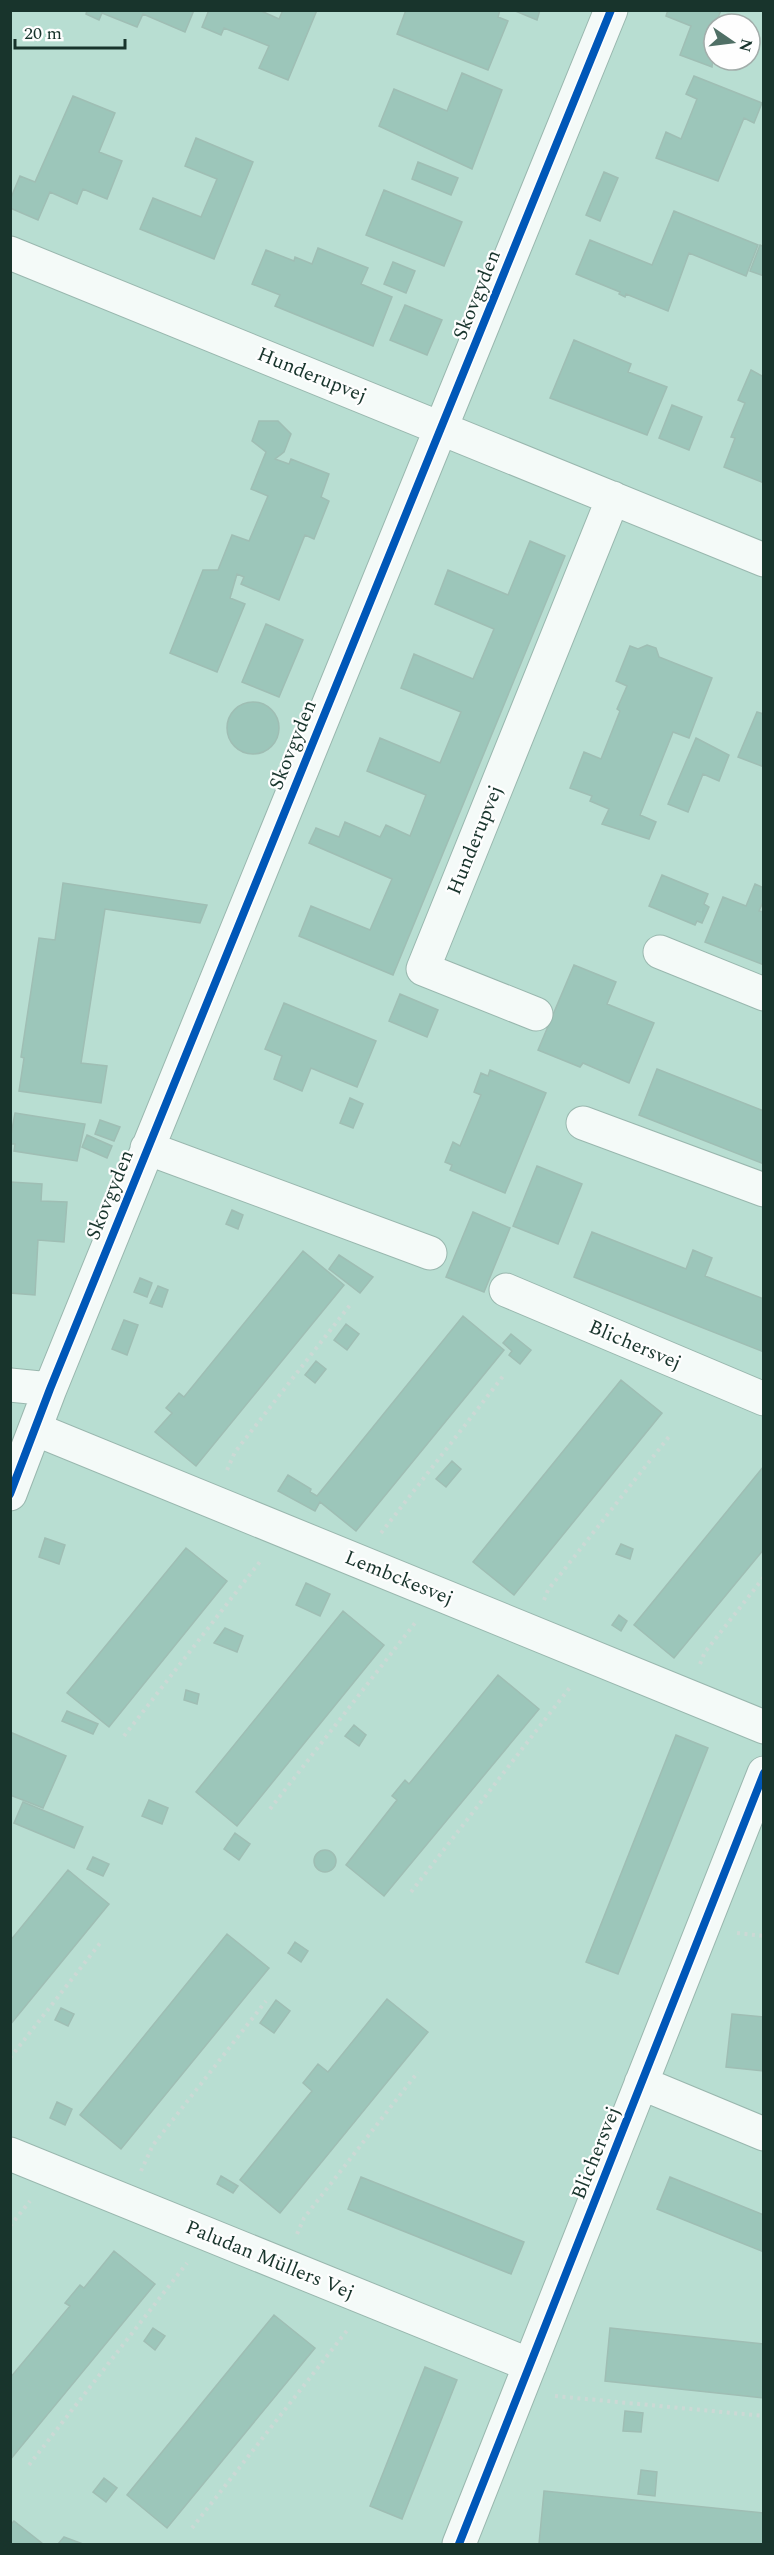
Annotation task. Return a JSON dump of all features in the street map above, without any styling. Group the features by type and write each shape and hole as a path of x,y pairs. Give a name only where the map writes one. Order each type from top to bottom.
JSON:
{"street":[{"name":"Skovgyden","path":"10,1494 147,1148 611,10"},
{"name":"Hunderupvej","path":"10,253 764,560"},
{"name":"Hunderupvej","path":"536,1014 423,969 613,498"},
{"path":"660,952 764,994"},
{"path":"583,1123 764,1190"},
{"name":"Skovgyden","path":"147,1148 430,1253"},
{"name":"Blichersvej","path":"506,1290 764,1399"},
{"path":"10,1385 50,1389"},
{"name":"Lembckesvej","path":"35,1429 764,1727"},
{"name":"Blichersvej","path":"459,2544 764,1773"},
{"path":"641,2083 764,2134"},
{"name":"Paludan Müllers Vej","path":"10,2154 370,2300 524,2379"}],"path":[{"path":"214,1502 235,1452 350,1305"},
{"path":"364,1564 374,1542 504,1375"},
{"path":"529,1631 548,1590 671,1434"},
{"path":"124,1736 284,1531"},
{"path":"705,1652 764,1577"},
{"path":"270,1809 438,1594"},
{"path":"411,1892 593,1657"},
{"path":"10,2058 101,1942"},
{"path":"127,2202 153,2145 266,2001"},
{"path":"282,2265 304,2218 418,2072"},
{"path":"28,2465 209,2235"},
{"path":"192,2528 370,2300"},
{"path":"524,2379 764,2416"}],"building":[{"path":"87,10 194,10 185,32 143,14 137,27 102,13 99,20 86,14"},
{"path":"209,10 259,10 279,19 283,10 317,10 288,80 259,68 269,46 224,28 221,35 202,27"},
{"path":"406,10 500,10 498,17 508,21 488,70 397,34"},
{"path":"513,10 540,10 537,20"},
{"path":"668,10 721,10 720,12 702,12 702,63 680,55 691,26 666,16"},
{"path":"462,73 502,90 472,169 379,126 394,89 447,111"},
{"path":"694,76 762,103 754,123 744,118 718,181 656,158 666,132 681,139 697,99 686,94"},
{"path":"73,96 115,113 99,152 122,161 107,199 83,189 77,204 50,192 38,220 10,208 10,200 20,176 35,182"},
{"path":"196,138 253,162 214,259 140,229 153,198 201,217 217,179 185,166"},
{"path":"418,162 458,178 451,195 412,179"},
{"path":"604,172 618,178 600,221 586,215"},
{"path":"384,190 462,222 444,266 366,235"},
{"path":"674,211 758,245 746,276 689,253 668,311 626,294 625,297 619,294 620,292 576,274 590,240 652,265"},
{"path":"760,245 764,247 764,276 750,271"},
{"path":"318,248 368,268 361,284 392,297 373,346 275,306 280,295 252,284 266,250 294,261 295,257 312,264"},
{"path":"393,262 415,271 406,293 384,284"},
{"path":"405,305 442,320 427,355 390,340"},
{"path":"574,340 631,364 628,372 667,387 647,435 550,398"},
{"path":"751,370 764,377 764,483 724,467 735,438 731,437 745,403 738,400"},
{"path":"672,405 702,417 689,450 659,438"},
{"path":"259,421 278,421 291,434 284,452 275,459 289,464 291,459 329,474 321,497 329,501 314,539 305,535 279,600 241,584 244,577 237,574 230,598 245,604 217,672 170,653 203,570 218,570 232,535 249,541 268,496 251,489 266,452 252,441"},
{"path":"530,541 565,556 393,975 299,936 311,906 370,930 392,879 309,843 316,828 339,837 345,822 380,837 386,825 410,836 426,795 367,771 380,738 440,763 461,712 401,688 414,654 473,679 494,629 435,604 448,570 508,595"},
{"path":"266,624 303,640 279,697 242,682"},
{"path":"647,645 656,648 659,657 712,678 689,738 673,732 640,815 656,822 649,839 602,824 609,809 590,801 592,796 570,788 584,752 601,759 627,686 616,681 630,646 638,649"},
{"path":"248,702 258,702 272,709 279,728 272,747 258,754 248,754 238,750 231,743 227,733 227,723 231,713 238,706"},
{"path":"757,712 764,714 764,767 738,757"},
{"path":"696,738 729,755 719,781 703,774 688,812 668,804"},
{"path":"662,875 708,894 704,904 709,907 702,923 697,921 695,925 649,906"},
{"path":"63,883 207,905 200,923 105,909 81,1063 107,1066 101,1103 19,1091 24,1058 21,1057 39,938 55,940"},
{"path":"755,884 764,888 764,900 759,911 764,912 764,965 705,942 723,897 746,906"},
{"path":"574,965 616,982 607,1004 654,1023 629,1083 583,1063 580,1067 538,1050"},
{"path":"400,994 438,1010 427,1037 389,1021"},
{"path":"284,1003 376,1041 357,1087 311,1068 302,1091 274,1079 282,1056 265,1049"},
{"path":"657,1069 764,1111 764,1164 639,1115"},
{"path":"490,1070 546,1093 505,1193 450,1170 452,1165 445,1162 453,1142 460,1146 481,1095 474,1092 481,1073 488,1076"},
{"path":"350,1098 363,1104 353,1128 340,1123"},
{"path":"15,1113 85,1124 77,1161 14,1151 15,1144 10,1144 10,1140"},
{"path":"100,1120 120,1127 114,1141 95,1134"},
{"path":"87,1135 112,1146 107,1158 82,1147"},
{"path":"537,1166 582,1184 558,1244 513,1226"},
{"path":"10,1182 42,1184 41,1201 67,1202 64,1242 38,1240 35,1295 10,1293"},
{"path":"232,1210 243,1215 238,1229 226,1224"},
{"path":"473,1212 510,1228 484,1292 446,1277"},
{"path":"592,1232 686,1269 693,1250 712,1258 705,1276 764,1299 764,1352 574,1277"},
{"path":"303,1251 344,1285 196,1466 155,1432 172,1413 166,1408 179,1393 184,1397"},
{"path":"339,1255 373,1277 360,1293 329,1269"},
{"path":"140,1278 152,1283 147,1297 134,1292"},
{"path":"158,1286 168,1290 162,1307 150,1303"},
{"path":"463,1316 504,1350 356,1531 320,1502 315,1511 278,1491 288,1475 311,1489 310,1492 317,1496"},
{"path":"124,1320 138,1325 127,1355 112,1349"},
{"path":"346,1324 359,1334 347,1350 334,1340"},
{"path":"511,1334 531,1350 520,1364 509,1355 512,1351 503,1343"},
{"path":"316,1361 326,1369 315,1383 305,1375"},
{"path":"621,1380 662,1413 514,1595 473,1562"},
{"path":"452,1461 461,1469 446,1487 436,1479"},
{"path":"764,1466 764,1549 674,1658 634,1625"},
{"path":"45,1538 65,1545 59,1564 39,1557"},
{"path":"621,1544 633,1549 630,1559 616,1554"},
{"path":"186,1548 227,1581 109,1727 67,1693"},
{"path":"306,1583 330,1594 320,1616 296,1605"},
{"path":"343,1611 384,1645 237,1826 196,1792"},
{"path":"619,1615 627,1621 621,1631 612,1625"},
{"path":"225,1628 243,1636 237,1652 214,1643"},
{"path":"498,1675 539,1709 384,1896 346,1865 397,1800 392,1796 405,1780 409,1784"},
{"path":"186,1690 199,1694 197,1704 184,1700"},
{"path":"67,1711 98,1724 93,1734 62,1721"},
{"path":"354,1725 366,1735 359,1746 345,1736"},
{"path":"10,1732 66,1756 43,1808 10,1795"},
{"path":"676,1735 708,1748 618,1974 586,1962"},
{"path":"149,1800 168,1808 162,1824 142,1816"},
{"path":"23,1802 83,1827 74,1848 14,1823"},
{"path":"235,1833 250,1844 239,1860 224,1849"},
{"path":"325,1850 333,1853 336,1861 333,1869 325,1872 317,1869 314,1861 317,1853"},
{"path":"93,1857 109,1864 103,1876 87,1869"},
{"path":"68,1870 109,1904 10,2025 10,1941"},
{"path":"227,1934 269,1968 121,2149 80,2115"},
{"path":"295,1942 308,1951 301,1962 288,1953"},
{"path":"387,1999 428,2032 280,2213 240,2180 312,2091 303,2083 318,2064 328,2072"},
{"path":"276,2000 290,2011 274,2033 260,2023"},
{"path":"61,2008 74,2014 68,2026 55,2020"},
{"path":"732,2014 764,2017 764,2071 726,2067"},
{"path":"57,2102 72,2109 65,2125 50,2118"},
{"path":"221,2176 238,2186 233,2193 217,2184"},
{"path":"361,2177 524,2242 511,2274 348,2209"},
{"path":"670,2177 764,2215 764,2252 657,2209"},
{"path":"114,2251 155,2284 10,2460 10,2378 70,2306 65,2303 80,2285 84,2288"},
{"path":"274,2315 315,2348 167,2528 127,2495"},
{"path":"153,2328 165,2336 155,2350 144,2341"},
{"path":"610,2328 764,2344 764,2398 605,2381"},
{"path":"425,2367 457,2380 402,2519 370,2506"},
{"path":"625,2411 643,2413 641,2432 623,2431"},
{"path":"641,2470 657,2472 655,2496 638,2494"},
{"path":"104,2478 117,2488 106,2502 93,2492"},
{"path":"544,2491 764,2513 764,2544 539,2544"},
{"path":"14,2521 43,2544 10,2544 10,2525"},
{"path":"64,2537 83,2544 58,2544"}],"cycle path":[{"path":"10,1494 50,1389 611,10"},
{"path":"459,2544 764,1773"}]}
